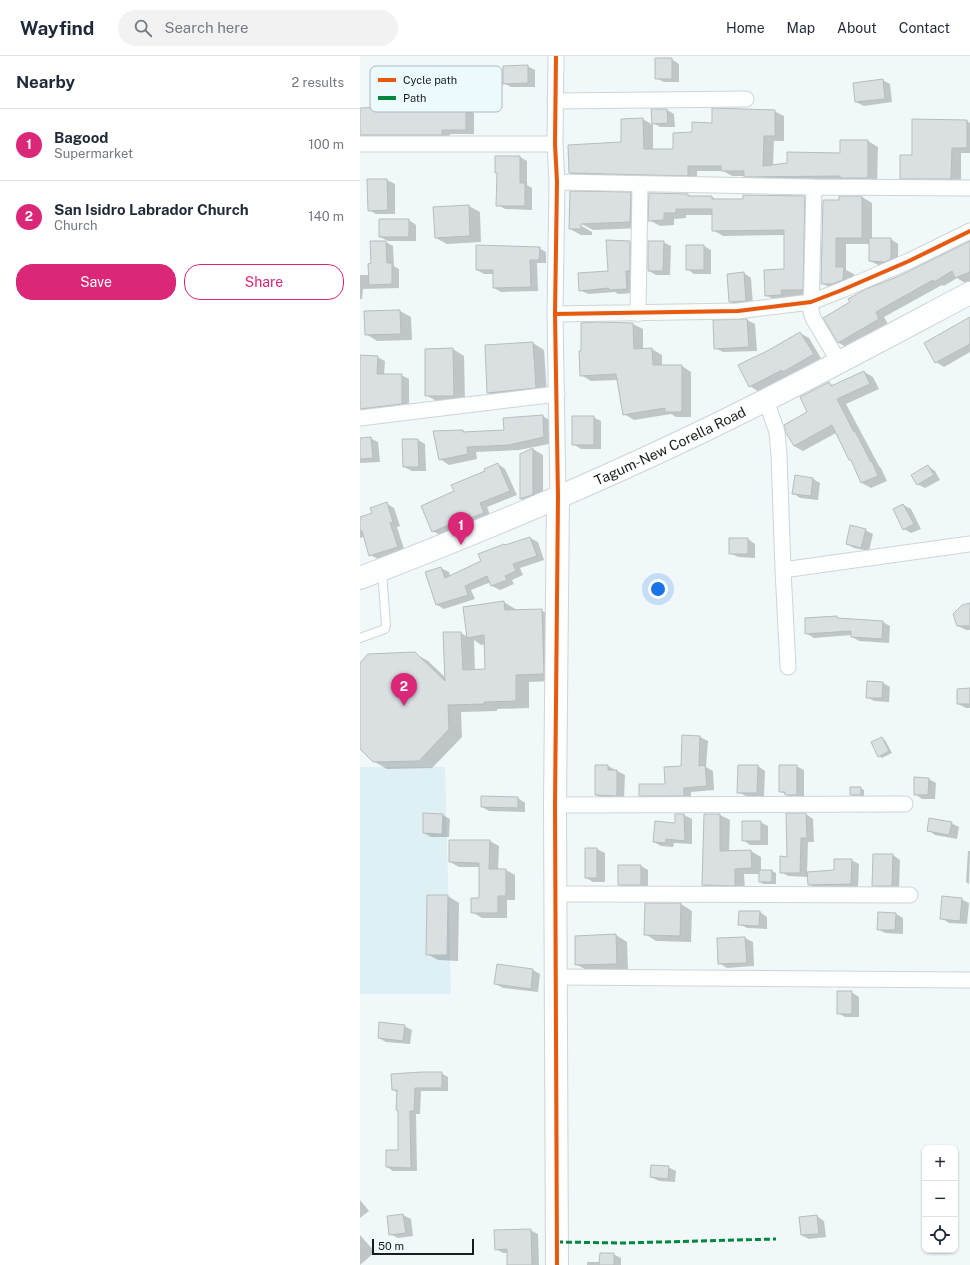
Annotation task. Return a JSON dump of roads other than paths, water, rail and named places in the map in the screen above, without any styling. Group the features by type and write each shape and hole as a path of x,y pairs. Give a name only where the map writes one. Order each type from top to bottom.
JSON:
{"street":[{"path":"556,56 555,144 557,182 555,314 558,497 555,894 557,1265"},
{"path":"555,101 746,99"},
{"path":"360,144 555,144"},
{"path":"557,182 814,187 970,188"},
{"path":"638,314 640,184"},
{"path":"814,187 811,312 838,362"},
{"path":"555,314 638,314 738,311 811,302 909,261 970,231"},
{"name":"Tagum-New Corella Road","path":"360,578 471,534 620,470 766,400 970,293"},
{"path":"360,418 556,394"},
{"path":"766,400 777,432 779,455 782,570 788,667"},
{"path":"782,570 970,544"},
{"path":"555,805 905,804"},
{"path":"555,894 910,896"},
{"path":"556,977 970,980"}],"lane":[{"path":"360,638 385,629 386,626 382,570"}],"place":[{"name":"Bagood","path":"461,545"},
{"name":"San Isidro Labrador Church","path":"404,706"}]}
